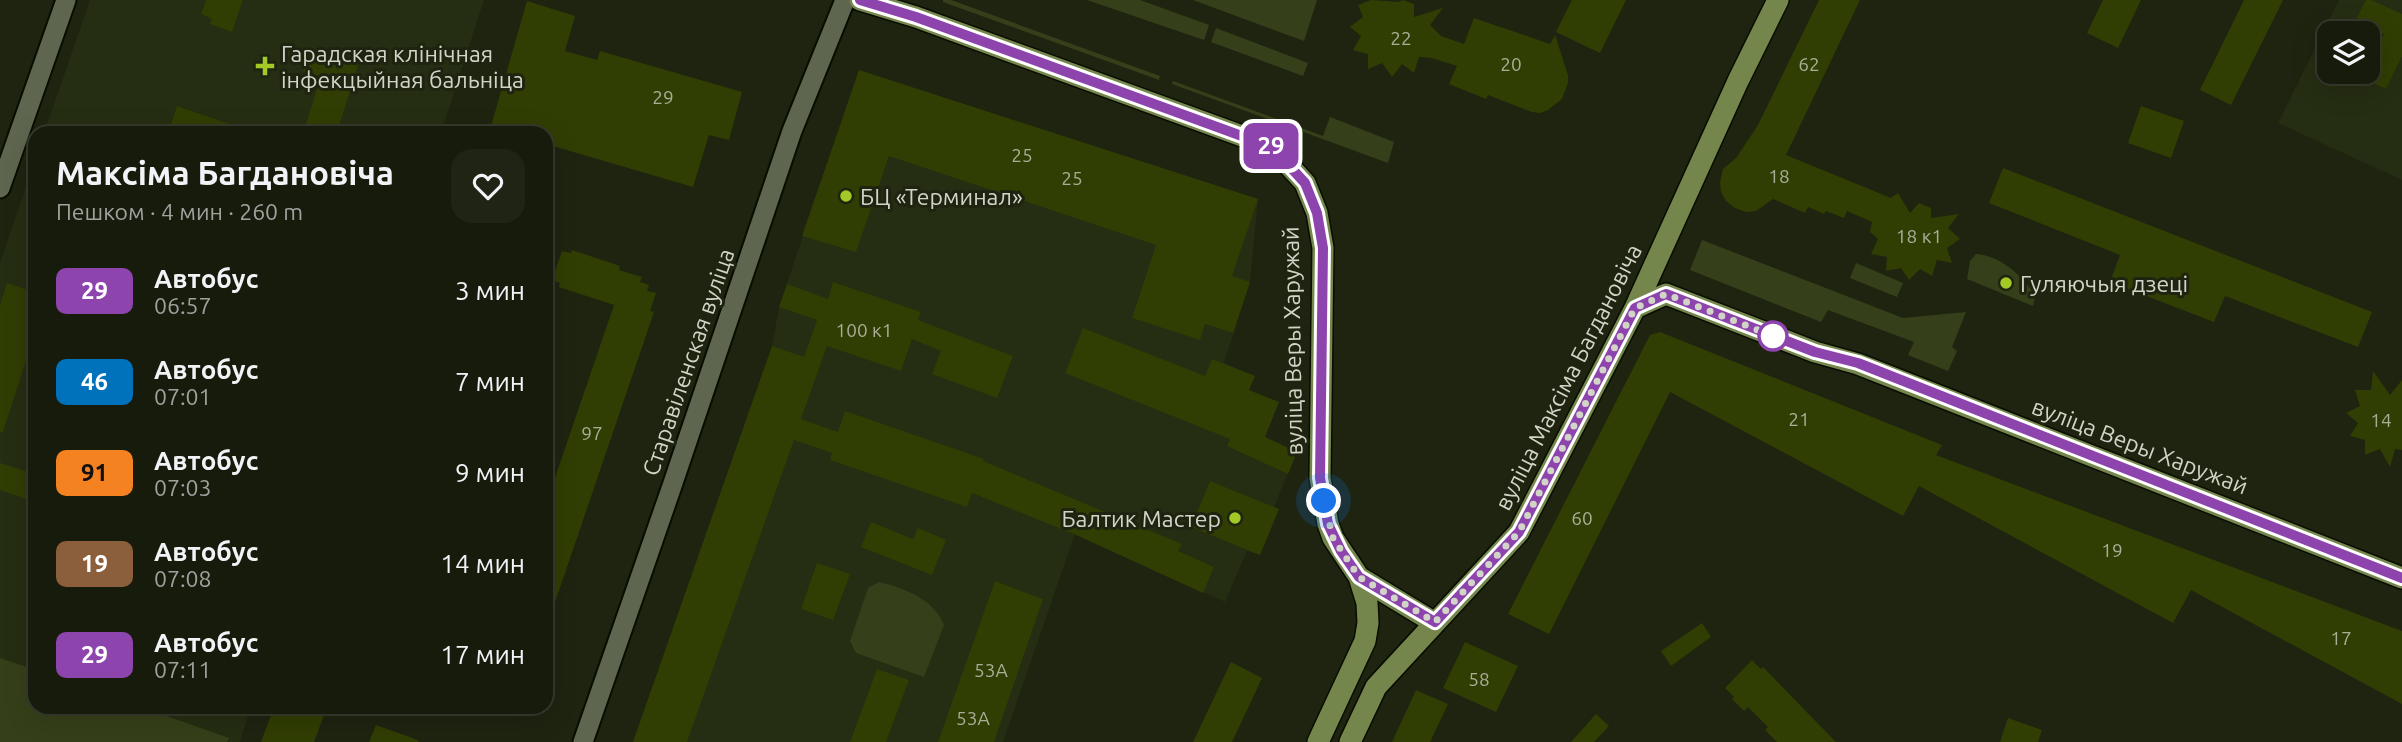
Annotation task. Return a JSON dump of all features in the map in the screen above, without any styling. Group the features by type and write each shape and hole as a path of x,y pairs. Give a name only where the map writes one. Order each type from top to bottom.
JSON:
{"main road":[{"name":"вуліца Веры Харужай","path":"860,0 916,17 1272,147 1305,183 1317,213 1323,248 1320,478 1328,524 1333,538 1359,577 1367,603 1368,622 1365,641 1318,742"},
{"name":"вуліца Максіма Багдановіча","path":"1350,742 1376,687 1519,532 1635,308 1738,81 1778,0"},
{"name":"вуліца Веры Харужай","path":"1659,258 1671,280 1684,288 1816,341 1858,363 2402,578"},
{"name":"вуліца Веры Харужай","path":"1635,308 1666,294 1815,352 1858,363"},
{"path":"1359,577 1435,622"}],"street":[{"path":"0,188 66,0"},
{"name":"Старавіленская вуліца","path":"583,742 792,131 845,0"}],"shaded area":[{"name":"Гарадская клінічная інфекцыйная бальніца","path":"90,0 484,0 443,126 46,126"},
{"path":"951,0 1160,76 1159,80 943,2"},
{"path":"1087,0 1140,0 1209,25 1204,40"},
{"path":"1193,0 1317,0 1304,41"},
{"path":"2339,0 2402,0 2402,180 2278,123 2317,44 2317,84 2380,84 2380,21 2329,21"},
{"path":"1216,28 1308,63 1303,76 1211,42"},
{"path":"859,70 1258,199 1250,282 1224,363 1255,376 1249,390 1265,437 1297,452 1274,507 1279,509 1260,555 1247,551 1225,602 1075,534 1003,742 633,742 772,346 779,307"},
{"path":"1173,81 1323,136 1330,117 1394,142 1388,163 1172,84"},
{"path":"28,181 28,714 249,714 240,742 0,742 0,263"},
{"path":"1702,240 1903,318 1966,312 1952,347 1957,351 1948,371 1908,355 1914,342 1828,310 1821,322 1690,270"},
{"path":"1976,254 2002,262 2018,274 2035,296 2033,306 1967,279 1970,261"},
{"path":"1856,263 1903,283 1897,297 1850,278"},
{"path":"879,582 917,596 933,608 944,625 924,677 856,653 850,641 868,588"},
{"path":"0,658 28,668 28,714 161,714 229,738 227,742 0,742"}],"building":[{"path":"206,0 243,0 232,32 210,24 212,19 201,14"},
{"path":"1371,0 1403,0 1414,4 1414,17 1443,8 1430,25 1441,36 1464,44 1474,18 1550,44 1555,35 1568,75 1562,99 1540,113 1488,95 1486,99 1449,84 1457,66 1432,58 1419,57 1414,73 1402,64 1392,77 1382,63 1368,69 1368,54 1353,50 1361,36 1350,27 1363,17 1358,5"},
{"path":"1572,0 1626,0 1600,53 1556,32"},
{"path":"1819,0 1860,0 1786,155 1891,198 1898,193 1910,213 1919,203 1931,208 1931,218 1959,214 1948,228 1960,239 1947,248 1952,263 1937,260 1932,276 1920,269 1909,280 1901,268 1886,271 1887,257 1871,254 1878,239 1870,232 1872,222 1847,211 1844,218 1808,207 1805,213 1773,199 1756,211 1746,212 1726,201 1721,192 1723,169 1736,158 1758,125"},
{"path":"2103,0 2141,0 2118,48 2087,33"},
{"path":"2244,0 2283,0 2231,105 2200,90"},
{"path":"2366,0 2402,14 2402,56 2386,89 2376,84 2380,84 2380,42 2384,34 2380,32 2380,21 2356,20"},
{"path":"527,1 575,16 565,51 597,60 600,51 742,92 729,140 709,135 693,187 553,146 553,126 491,126"},
{"path":"311,47 359,62 339,126 305,126 321,77 303,72"},
{"path":"859,70 1258,199 1232,276 1250,282 1233,333 1205,324 1200,340 1132,318 1156,245 889,156 856,252 802,236"},
{"path":"177,106 235,126 170,126"},
{"path":"2141,106 2184,121 2171,158 2128,143"},
{"path":"2003,168 2372,312 2358,347 2225,296 2214,322 2110,282 2120,255 1989,203"},
{"path":"572,250 620,266 619,270 642,277 640,282 649,285 647,291 656,293 650,311 654,312 553,608 553,484 614,305 559,287 560,283 553,280 562,251 571,253"},
{"path":"833,282 921,312 918,320 1013,356 997,398 932,374 941,351 912,339 901,371 827,346 801,419 838,432 845,411 984,459 983,461 1182,544 1178,551 1214,567 1203,593 1074,534 972,493 967,507 830,460 832,453 794,440 687,742 633,742 772,346 804,357 817,320 779,307 787,284 828,299"},
{"path":"7,283 28,290 28,354 3,432 0,432 0,305"},
{"path":"1083,328 1205,376 1212,359 1255,376 1249,390 1279,402 1265,437 1297,452 1288,474 1227,446 1230,439 1065,373"},
{"path":"1660,332 1942,445 1936,455 2402,631 2402,704 2191,590 2173,623 1919,486 1903,516 1670,392 1549,634 1508,614 1650,335"},
{"path":"2373,371 2390,395 2402,380 2402,450 2395,449 2390,467 2380,449 2365,455 2365,440 2350,436 2358,423 2346,413 2360,406 2355,390 2371,390"},
{"path":"0,463 28,472 28,500 0,490"},
{"name":"Балтик Мастер","path":"1210,481 1279,509 1260,555 1191,527"},
{"path":"871,522 913,539 918,528 946,540 932,575 861,547"},
{"path":"817,563 850,574 833,620 801,609"},
{"path":"995,581 1043,599 994,742 938,742"},
{"path":"1702,623 1711,637 1671,666 1661,651"},
{"path":"1465,642 1518,666 1496,712 1443,688"},
{"path":"1752,660 1761,669 1763,667 1836,742 1777,742 1765,730 1768,727 1748,707 1744,711 1725,688"},
{"path":"1231,662 1262,678 1232,742 1193,742"},
{"path":"877,669 909,680 886,742 850,742"},
{"path":"1416,690 1448,704 1430,742 1392,742"},
{"path":"271,714 324,714 314,742 261,742"},
{"path":"1596,714 1609,726 1594,742 1571,742"},
{"path":"2008,718 2042,730 2038,742 2000,742"},
{"path":"376,725 418,740 418,742 369,742"}],"bus line":[{"name":"29","path":"860,0 916,17 1160,104 1272,147 1305,183 1317,213 1323,248 1320,478 1328,524 1333,538 1359,577 1435,622 1519,532 1635,308 1666,294 1815,352 1858,363 2402,578"}],"place":[{"name":"Гарадская клінічная інфекцыйная бальніца","path":"265,66"},
{"name":"БЦ «Терминал»","path":"846,196"},
{"name":"Гуляючыя дзеці","path":"2006,283"},
{"name":"Балтик Мастер","path":"1235,518"}],"route":[{"path":"1324,501 1333,538 1359,577 1435,622 1519,532 1635,308 1666,294 1773,336"}]}
